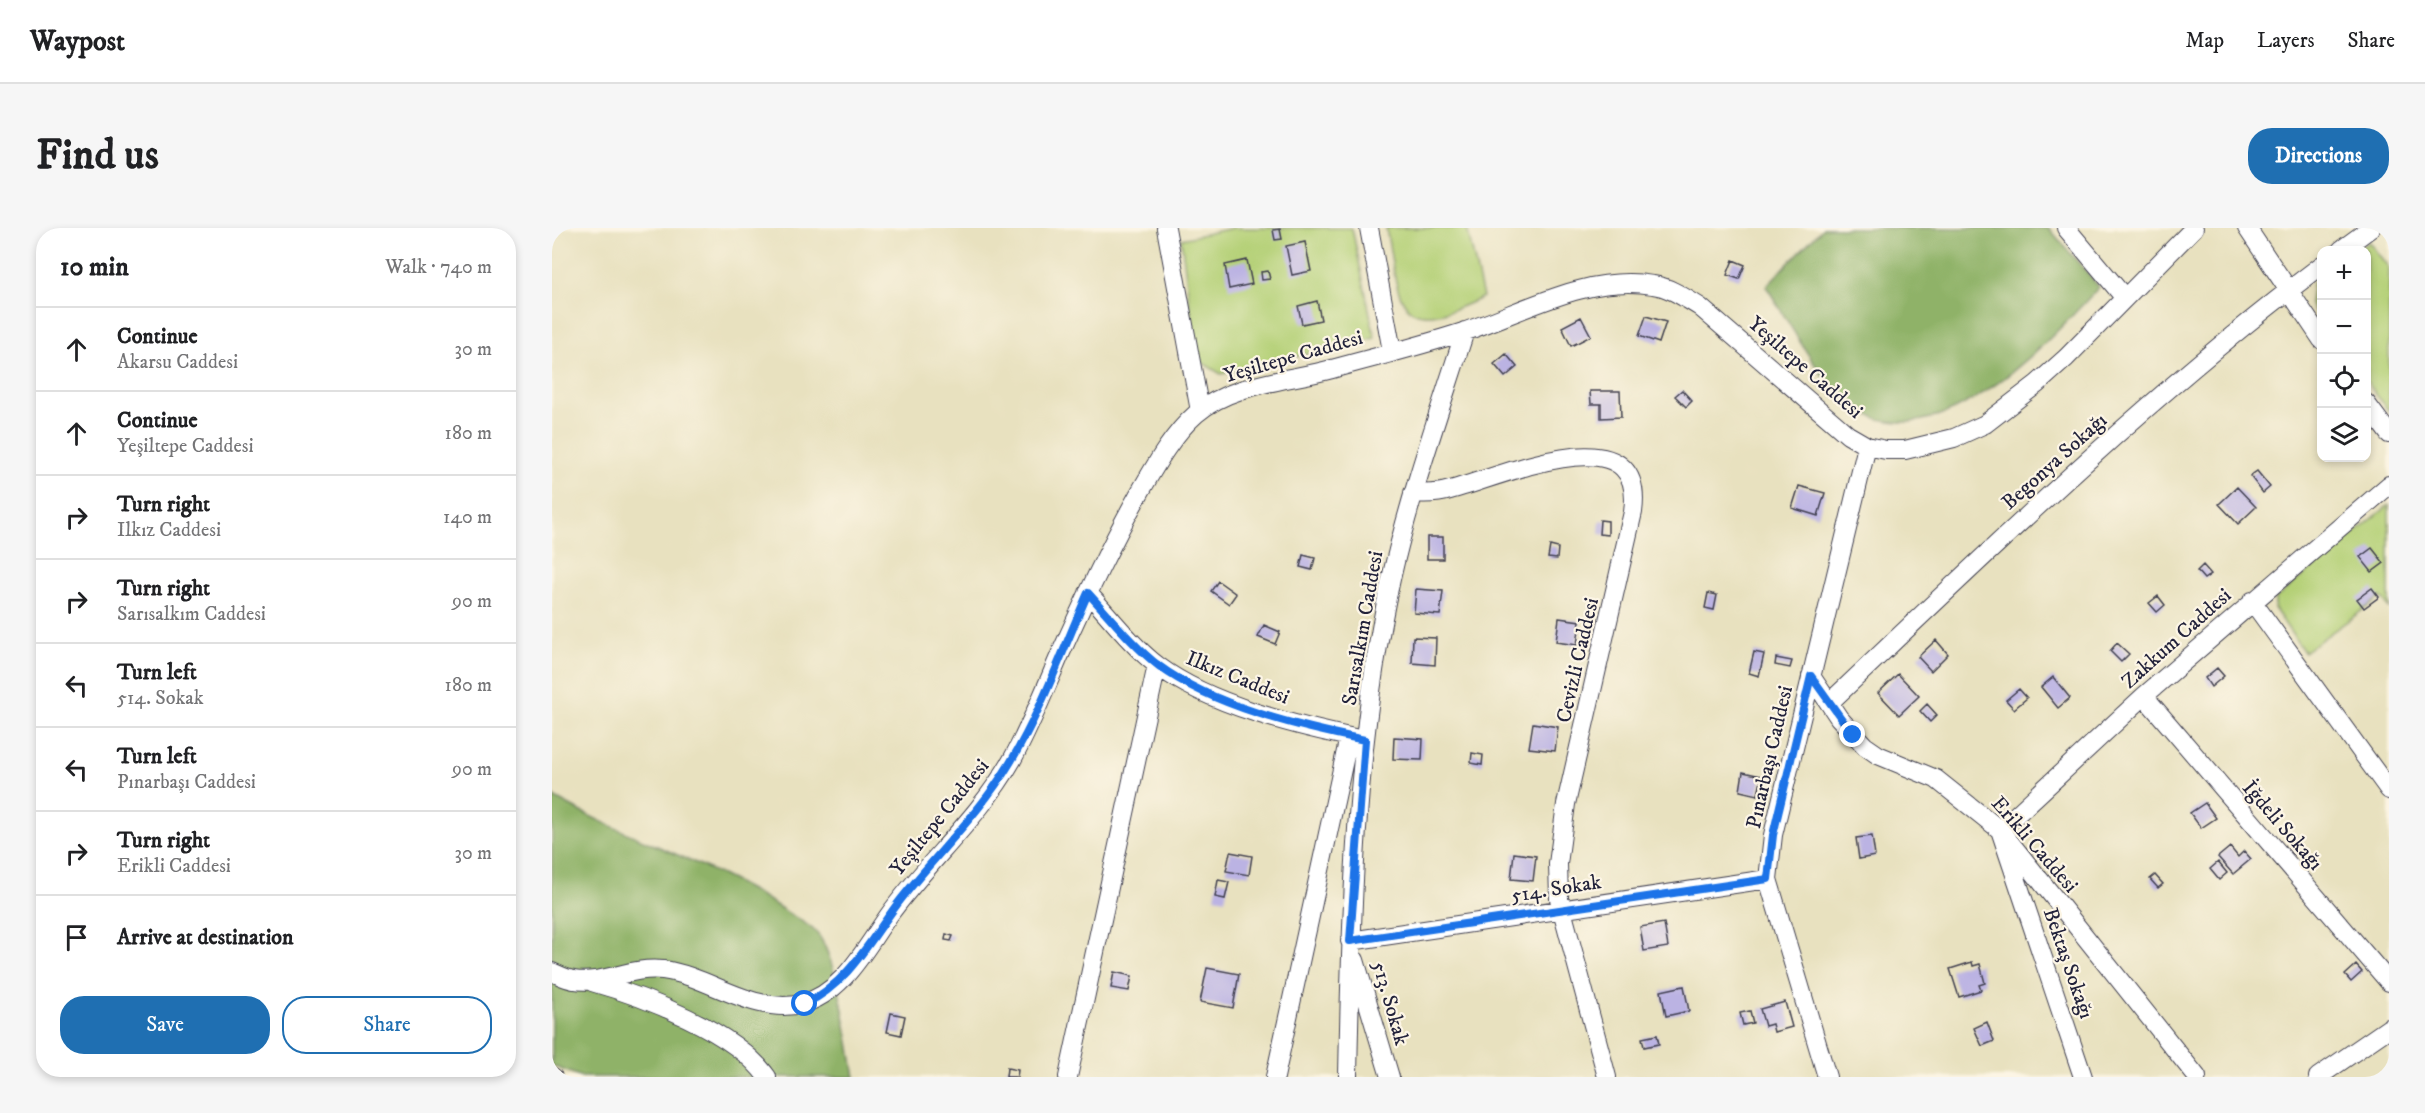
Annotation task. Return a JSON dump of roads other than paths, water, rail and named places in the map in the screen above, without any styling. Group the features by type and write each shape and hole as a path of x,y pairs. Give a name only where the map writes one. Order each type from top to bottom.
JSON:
{"street":[{"path":"1166,228 1200,411"},
{"path":"1369,228 1392,351"},
{"path":"2066,228 2124,297"},
{"path":"1867,446 1886,450 1928,446 1985,424 2037,384 2194,228"},
{"path":"2247,228 2317,333"},
{"path":"2346,246 2371,228"},
{"name":"Begonya Sokağı","path":"1829,703 2066,479 2287,291 2317,269"},
{"name":"Yeşiltepe Caddesi","path":"587,980 640,969 662,970 680,973 750,1000 772,1006 789,1006 805,1004 821,996 846,974 903,896 976,812 1011,762 1104,558 1150,476 1183,427 1200,411 1239,391 1330,370 1465,331 1550,299 1587,288 1622,284 1653,285 1676,292 1700,307 1733,333 1828,421 1867,446"},
{"name":"Sarısalkım Caddesi","path":"1348,1077 1357,739 1413,494 1465,331"},
{"path":"2371,408 2389,434"},
{"name":"Pınarbaşı Caddesi","path":"1827,1077 1768,879 1773,835 1867,446"},
{"name":"Cevizli Caddesi","path":"1413,494 1449,491 1536,466 1587,455 1601,456 1622,465 1634,488 1634,512 1560,842 1558,883 1562,910 1606,1077"},
{"name":"Zakkum Caddesi","path":"2000,830 2144,696 2252,600 2389,485"},
{"name":"Ilkız Caddesi","path":"1088,593 1157,664 1173,676 1235,704 1288,722 1357,739"},
{"path":"2252,600 2389,790"},
{"path":"1068,1077 1157,664"},
{"name":"Erikli Caddesi","path":"1811,676 1839,718 1865,746 1878,755 1936,779 2000,830 2197,1077"},
{"name":"İğdeli Sokağı","path":"2144,696 2389,982"},
{"path":"1275,1077 1357,739"},
{"name":"Bektaş Sokağı","path":"2000,830 2083,1077"},
{"name":"514. Sokak","path":"1350,941 1768,879"},
{"name":"513. Sokak","path":"1350,941 1390,1077"},
{"path":"552,972 573,980 587,980 657,1004 740,1049 767,1077"},
{"path":"2318,1077 2389,1028"}]}
